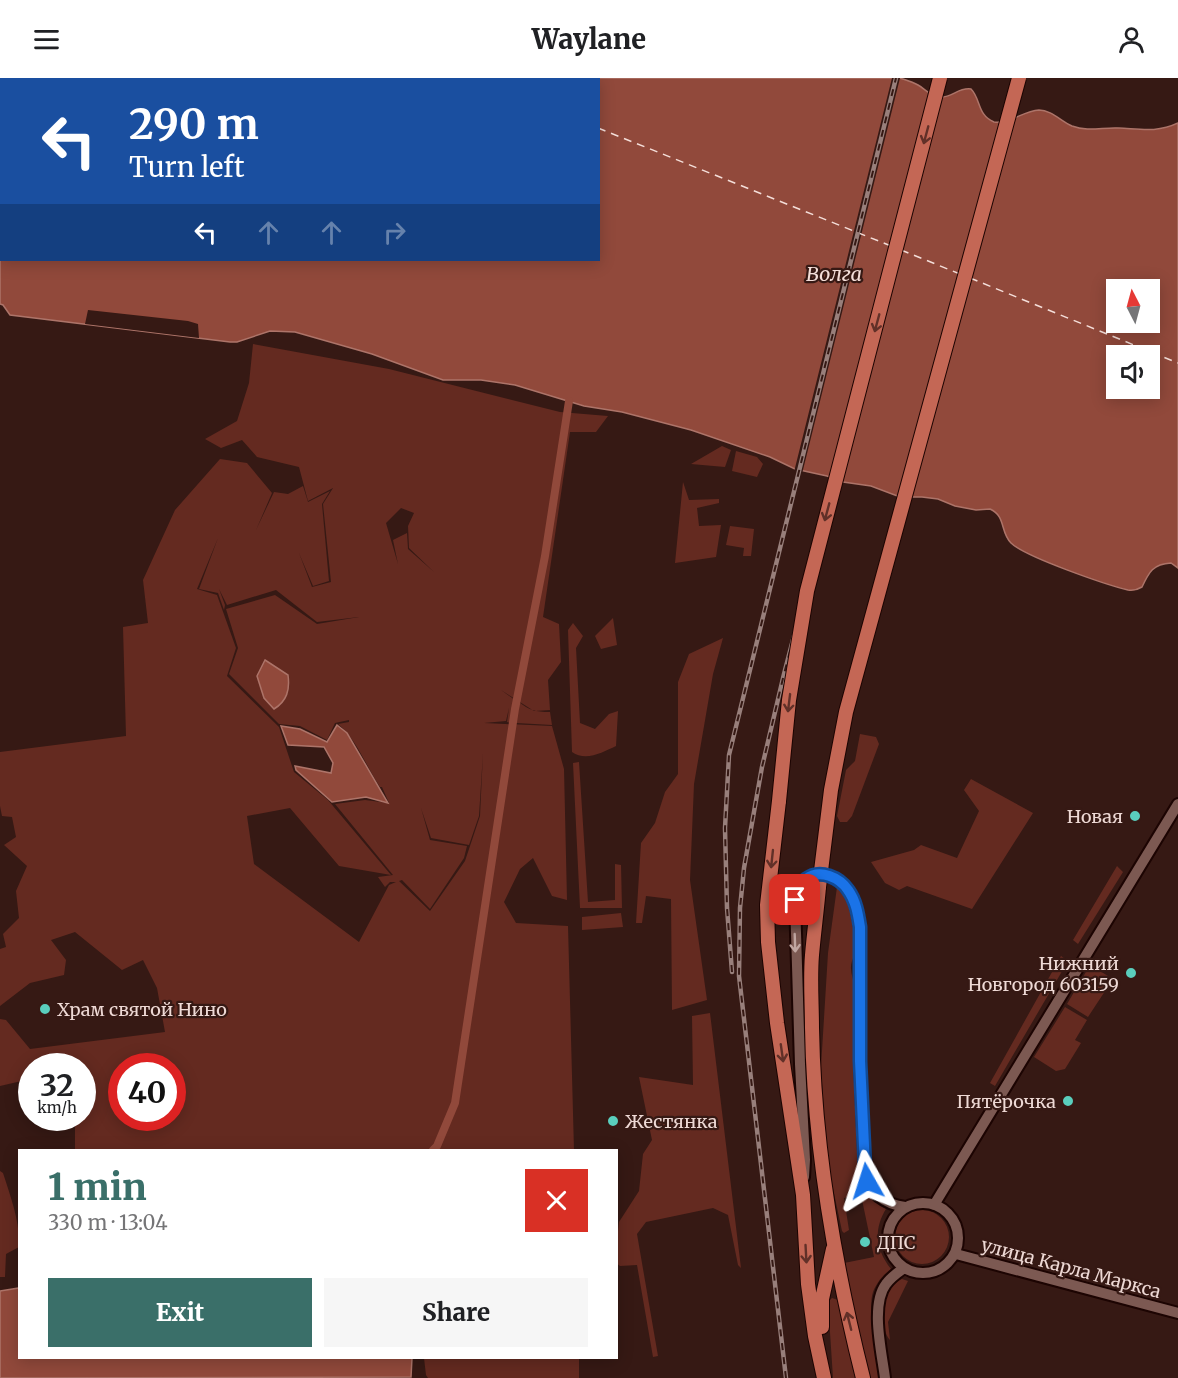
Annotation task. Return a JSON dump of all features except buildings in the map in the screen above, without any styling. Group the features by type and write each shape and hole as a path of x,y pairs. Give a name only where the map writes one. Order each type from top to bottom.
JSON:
{"main road":[{"path":"824,1373 815,1336 808,1284 803,1195 779,1034 768,942 767,905 792,682 807,591 940,78"},
{"path":"863,1378 845,1307 834,1244 820,1156 813,1078 812,956 819,887 831,790 846,712 1019,78"},
{"path":"824,1373 822,1299 834,1244"}],"street":[{"path":"934,1205 1178,804"},
{"path":"803,1195 805,1160 795,900 806,878 828,875 839,879 848,890 856,906 860,927 860,1061 865,1174 870,1188 876,1195 893,1206 905,1207 923,1203 934,1205 945,1210 953,1219 958,1230 956,1254 939,1270 917,1273 904,1268 891,1252 888,1241 889,1230 894,1219 905,1207"},
{"name":"улица Карла Маркса","path":"956,1254 1178,1312"},
{"path":"885,1378 878,1312 879,1300 886,1284 904,1268"}],"shaded area":[{"path":"253,344 389,369 560,412 608,416 596,432 570,432 543,617 559,624 561,662 548,680 550,710 534,711 501,690 515,700 511,723 507,722 509,708 506,721 484,723 552,726 564,769 567,900 552,896 533,858 520,869 504,902 516,923 568,926 574,1149 75,1149 75,1131 96,1131 96,1053 18,1053 18,1082 0,1086 0,1019 6,1020 30,1049 165,1032 157,988 143,960 122,970 75,932 51,940 66,960 64,975 30,983 0,1006 0,949 6,947 3,934 19,918 16,891 27,866 4,845 16,837 12,817 2,816 0,806 0,752 126,736 123,627 148,623 143,580 175,510 220,459 247,463 272,493 256,530 274,492 288,494 303,486 308,502 330,491 322,504 329,581 313,586 299,553 312,587 331,582 323,504 333,488 308,501 299,467 257,457 242,440 221,448 205,439 237,421 249,383","holes":["401,508 414,513 408,526 409,548 434,572 408,549 407,533 393,540 398,564 386,523","218,538 199,589 218,593 224,610 225,605 219,589 227,605 276,590 317,622 359,617 317,624 275,595 226,609 238,648 229,674 279,724 300,726 327,740 335,723 349,720 349,722 338,724 356,745 382,787 389,803 365,800 335,804 393,875 378,877 385,887 390,882 396,882 389,885 359,942 254,864 247,816 290,808 339,866 391,875 328,800 294,772 279,727 227,676 236,648 217,595 197,589","483,753 480,816 465,861 430,911 399,881 402,880 430,909 464,858 467,846 430,840 421,808 431,838 469,845 479,816"]},
{"path":"722,446 731,450 725,467 691,464"},
{"path":"736,451 757,457 763,464 757,477 732,471"},
{"path":"683,482 689,500 719,499 719,503 697,508 699,526 721,525 716,557 675,563"},
{"path":"730,526 754,529 751,556 743,556 744,548 726,545"},
{"path":"613,618 617,645 601,649 595,636"},
{"path":"573,623 583,636 576,648 580,723 595,729 609,714 618,711 616,746 589,756 572,752 568,630"},
{"path":"723,638 713,674 694,784 690,880 707,1000 672,1010 671,899 646,896 642,923 636,923 641,843 655,823 665,792 678,774 678,682 689,654"},
{"path":"519,702 533,710 550,712 552,725 516,723"},
{"path":"860,734 876,737 879,744 852,816 847,822 840,822 837,816 846,770 855,761"},
{"path":"579,762 588,902 615,900 615,864 621,865 622,908 580,908 573,763"},
{"path":"971,779 1033,813 972,909 907,886 899,890 885,883 871,862 914,850 921,845 957,858 979,811 964,790"},
{"path":"1117,866 1123,872 1078,944 1073,940"},
{"path":"837,887 849,906 857,941 851,968 856,988 856,1116 860,1176 866,1193 874,1202 886,1209 879,1225 878,1240 882,1255 891,1269 876,1285 871,1300 880,1378 868,1378 853,1319 852,1296 844,1263 874,1257 861,1195 844,1198 849,1230 844,1233 827,1160 821,1067 828,953"},
{"path":"621,913 623,927 582,930 582,917"},
{"path":"1061,956 1068,961 995,1086 990,1083"},
{"path":"1090,965 1113,979 1088,1017 1067,1004"},
{"path":"1065,1007 1087,1020 1075,1040 1081,1043 1065,1069 1056,1071 1034,1057"},
{"path":"710,1013 741,1268 738,1265 728,1215 713,1208 646,1222 637,1234 658,1356 653,1357 637,1265 618,1264 619,1222 639,1191 643,1154 652,1140 639,1077 693,1085 692,1016"},
{"path":"0,1171 3,1173 12,1201 18,1231 18,1248 6,1254 5,1277 0,1277"},
{"path":"917,1210 927,1210 937,1214 945,1222 949,1237 945,1252 937,1260 927,1264 917,1264 907,1260 899,1252 895,1242 895,1232 899,1222 907,1214"},
{"path":"902,1279 908,1281 888,1322 890,1340 884,1326 884,1307 890,1290"},
{"path":"832,1298 838,1300 856,1378 833,1378 828,1302"},
{"path":"424,1359 579,1359 579,1378 428,1378"}],"water":[{"name":"Волга","path":"600,78 900,78 939,97 971,89 982,111 994,122 1006,121 1043,110 1072,126 1084,129 1156,129 1178,123 1178,568 1171,563 1160,565 1150,573 1142,587 1128,590 1067,570 1019,549 1008,539 1001,520 990,509 976,510 955,506 938,499 900,497 871,486 843,482 795,469 770,457 691,430 622,412 584,406 515,385 481,380 443,380 372,354 295,332 270,331 237,342 230,342 10,315 0,304 0,261 600,261"},
{"path":"265,660 288,675 287,695 274,709 264,698 257,676"},
{"path":"337,725 347,733 388,803 366,797 332,802 296,770 295,766 331,773 333,763 324,747 288,745 281,726 300,729 327,742"},
{"path":"18,1288 18,1359 412,1359 411,1377 0,1378 0,1291"}],"pier":[{"path":"892,78 900,78 802,474 794,472"},
{"path":"88,310 188,321 198,324 199,338 85,324"}],"waterway":[{"path":"434,1149 455,1103 515,709 545,556 569,401"}],"ferry route":[{"path":"600,129 891,246"},
{"path":"901,250 960,274"},
{"path":"970,278 1178,363"}],"railway":[{"path":"732,972 727,908 725,828 729,755 896,78"},
{"path":"786,1378 739,976 740,908 744,868 762,767 784,674 940,78"}],"place":[{"name":"Новая","path":"1135,816"},
{"name":"Нижний Новгород 603159","path":"1131,973"},
{"name":"Храм святой Нино","path":"45,1009"},
{"name":"Пятёрочка","path":"1068,1101"},
{"name":"Жестянка","path":"613,1121"},
{"name":"ДПС","path":"865,1242"}],"route":[{"path":"795,900 806,878 828,875 839,879 856,906 860,927 860,1061 867,1181"}]}
